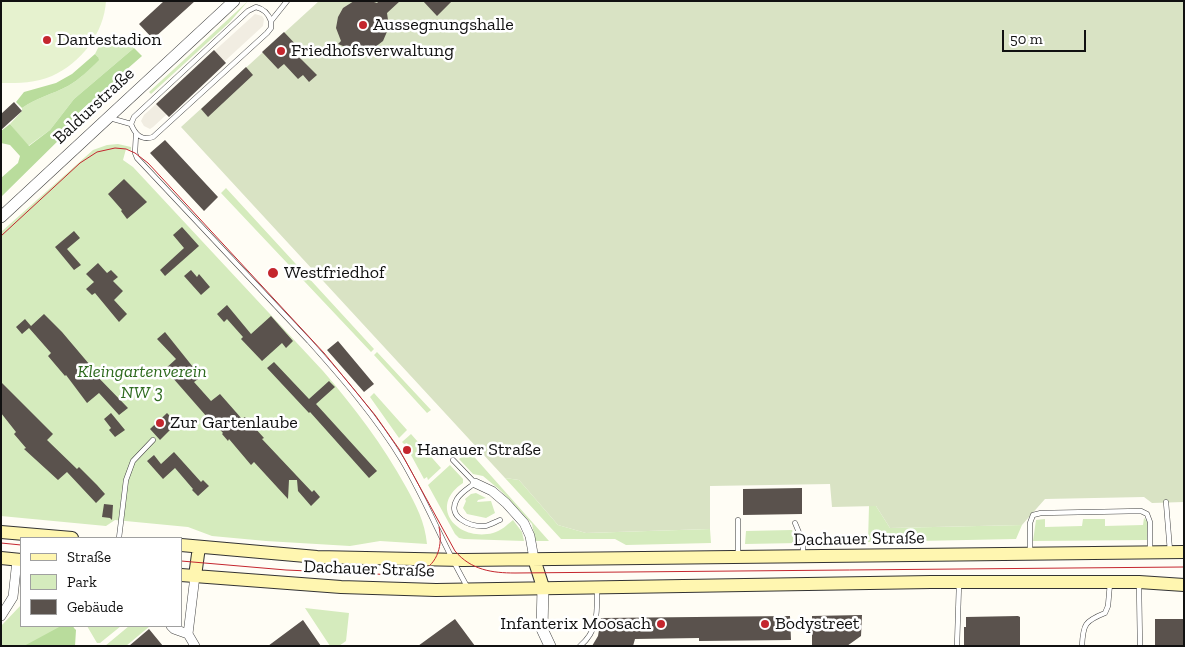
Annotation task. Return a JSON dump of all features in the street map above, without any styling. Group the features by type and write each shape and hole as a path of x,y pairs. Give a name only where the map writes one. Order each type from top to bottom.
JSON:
{"main road":[{"path":"1,532 60,537"},
{"name":"Dachauer Straße","path":"182,546 317,557 452,560 1184,552"},
{"path":"195,576 199,547"},
{"path":"1,558 19,560"},
{"path":"534,559 543,587"},
{"name":"Dachauer Straße","path":"182,575 341,587 469,589 959,582 1139,582 1184,585"}],"street":[{"name":"Baldurstraße","path":"1,217 234,1"},
{"path":"475,483 492,491 524,523 530,536 534,559"},
{"path":"1,616 19,583 19,560"},
{"path":"195,576 188,634 195,646"},
{"path":"543,587 542,629 550,646"},
{"path":"172,627 188,634"}],"lane":[{"path":"136,134 145,138 153,137 267,33 271,21 287,1"},
{"path":"131,124 134,117 255,4 268,14 271,21"},
{"path":"108,117 131,124 136,134 135,153 137,158 309,340 383,432 409,473 452,560 469,589"},
{"path":"119,537 126,480 133,461 153,440"},
{"path":"453,460 475,483 456,500 455,509 459,518 466,523 477,526 490,525 500,520"},
{"path":"1166,502 1170,552"},
{"path":"1030,555 1030,523 1033,515 1041,513 1141,511 1147,514 1150,522 1150,552"},
{"path":"738,520 738,558"},
{"path":"795,523 803,542 803,557"},
{"path":"957,646 959,582"},
{"path":"1082,646 1083,628 1092,618 1105,613 1108,606 1110,582"},
{"path":"1139,582 1140,646"},
{"path":"580,646 589,639 595,627 597,587"}],"green space":[{"name":"Dantestadion","path":"1,1 106,1 101,24 96,35 89,46 72,63 52,76 40,80 2,83"},
{"path":"248,1 229,23 151,94 149,92"},
{"name":"Westfriedhof","path":"319,1 1184,1 1184,502 1152,503 1144,497 1045,499 1022,525 890,528 876,506 832,507 830,484 710,486 710,529 586,533 558,525 519,480 505,478 181,127"},
{"path":"104,36 125,41 134,48 74,99 50,130 28,146 10,124 22,111 22,108 33,101 68,86 88,71 98,60 95,54"},
{"path":"134,48 142,56 118,77 122,82 94,107 89,103 72,119 69,130 1,197 1,178 18,163 20,156 10,145 1,143 1,131 10,124 29,146 50,130 74,99"},
{"path":"95,54 99,60 68,86 33,101 22,108 16,102 24,92 56,83 72,74"},
{"name":"Kleingartenverein NW 3","path":"118,144 131,147 131,150 126,149 123,160 133,167 323,371 357,412 388,456 417,507 427,544 380,541 350,546 266,541 212,536 188,527 115,520 106,526 1,516 1,232 93,150 107,145"},
{"path":"226,188 374,349 371,352 221,193"},
{"path":"377,352 431,410 427,413 374,355"},
{"path":"374,393 407,430 399,438 370,397"},
{"path":"411,434 441,468 428,480 427,477 424,479 411,455 413,453 407,443 404,444 402,442"},
{"path":"469,451 549,541 535,541 532,524 501,491 483,476 473,474 459,459"},
{"path":"450,465 463,479 463,483 453,492 448,502 447,512 451,520 468,532 480,534 496,532 513,520 522,532 524,541 464,539 459,538 455,534 428,485"},
{"path":"505,478 519,480 558,525 586,533 710,529 711,543 626,545 615,539 561,539"},
{"path":"476,493 486,498 477,502 491,501 495,513 486,518 467,514 463,508 465,499 471,494"},
{"path":"869,506 876,506 890,528 1022,525 1016,539 868,542"},
{"path":"1144,518 1148,522 1147,540 1033,541 1036,520 1045,519 1045,527 1082,526 1083,519 1105,519 1105,526 1143,525"},
{"path":"792,530 799,543 745,544 746,531"},
{"path":"20,606 20,627 74,627 71,646 1,646 1,626"},
{"path":"305,608 349,613 346,641 339,646 330,646"},
{"path":"59,627 73,627 76,630 75,646 24,646"},
{"path":"88,627 120,627 100,643 97,643"},
{"path":"128,627 149,627 126,646 105,646"}],"shaded area":[{"path":"255,14 262,16 264,19 263,26 153,127 150,129 144,126 141,121 144,115"}],"building":[{"path":"164,1 195,1 153,39 139,24"},
{"name":"Aussegnungshalle","path":"354,1 377,3 379,1 400,1 387,13 389,27 383,41 370,51 355,51 338,44 341,41 336,28 338,17 343,8"},
{"path":"423,1 452,1 437,16"},
{"path":"284,32 300,49 295,53 317,75 309,82 303,75 298,79 284,64 278,69 262,52"},
{"path":"214,50 226,63 169,117 156,104"},
{"path":"246,67 253,75 208,117 201,109"},
{"path":"14,102 22,111 1,130 1,114"},
{"path":"165,140 218,197 204,211 150,153"},
{"path":"124,179 147,202 127,219 108,194"},
{"path":"182,227 199,246 165,276 160,270 184,248 173,235"},
{"path":"74,231 80,238 67,249 81,265 74,270 55,247"},
{"path":"98,263 107,273 111,270 118,277 113,281 123,291 114,300 127,314 119,322 95,293 92,295 86,289 94,282 86,274"},
{"path":"191,270 197,277 199,274 210,287 201,295 184,276"},
{"path":"227,305 251,334 271,316 293,341 286,348 282,343 262,361 241,339 243,337 227,319 224,322 217,314"},
{"path":"44,314 95,371 93,372 128,408 119,415 99,393 87,403 66,375 48,356 51,353 29,328 22,334 16,327 25,319 31,326"},
{"path":"165,332 201,377 194,382 211,401 220,394 242,419 245,417 264,438 262,439 312,492 314,490 320,497 311,506 298,491 297,480 289,480 288,499 254,462 251,465 165,369 176,359 157,339"},
{"path":"338,341 374,384 364,392 327,350"},
{"path":"274,362 309,399 329,381 335,387 316,404 377,471 369,478 310,412 267,368"},
{"path":"1,382 53,434 47,440 77,469 79,467 105,494 96,503 67,472 58,480 24,449 26,448 14,434 16,432 1,413"},
{"path":"111,413 125,430 115,437 104,419"},
{"name":"Zur Gartenlaube","path":"167,413 177,423 160,440 150,429"},
{"path":"174,452 201,482 203,480 209,486 198,496 175,468 163,479 147,461 154,455 161,464"},
{"path":"802,488 802,514 743,515 743,489"},
{"path":"104,504 113,505 112,520 102,517"},
{"path":"862,615 861,636 847,646 812,646 812,616"},
{"path":"790,616 791,640 699,641 699,638 635,639 633,646 592,646 598,636 601,618"},
{"path":"966,617 1020,617 1020,646 964,646"},
{"path":"455,619 475,646 418,646"},
{"path":"1155,619 1184,619 1184,646 1155,646"},
{"path":"303,620 321,646 268,646"},
{"path":"149,629 163,646 129,646"}],"tram line":[{"path":"1,236 80,163 97,152 115,148 126,149 135,153 148,163 324,353 375,415 399,449 455,551 468,562 482,569 515,573 1184,567"},
{"path":"182,561 286,570 409,574 421,571 432,564 440,547 439,527"},
{"path":"1,543 20,545"}],"place":[{"name":"Aussegnungshalle","path":"363,25"},
{"name":"Dantestadion","path":"47,40"},
{"name":"Friedhofsverwaltung","path":"281,51"},
{"name":"Westfriedhof","path":"273,273"},
{"name":"Zur Gartenlaube","path":"160,423"},
{"name":"Hanauer Straße","path":"407,450"},
{"name":"Infanterix Moosach","path":"661,624"},
{"name":"Bodystreet","path":"765,624"}]}
